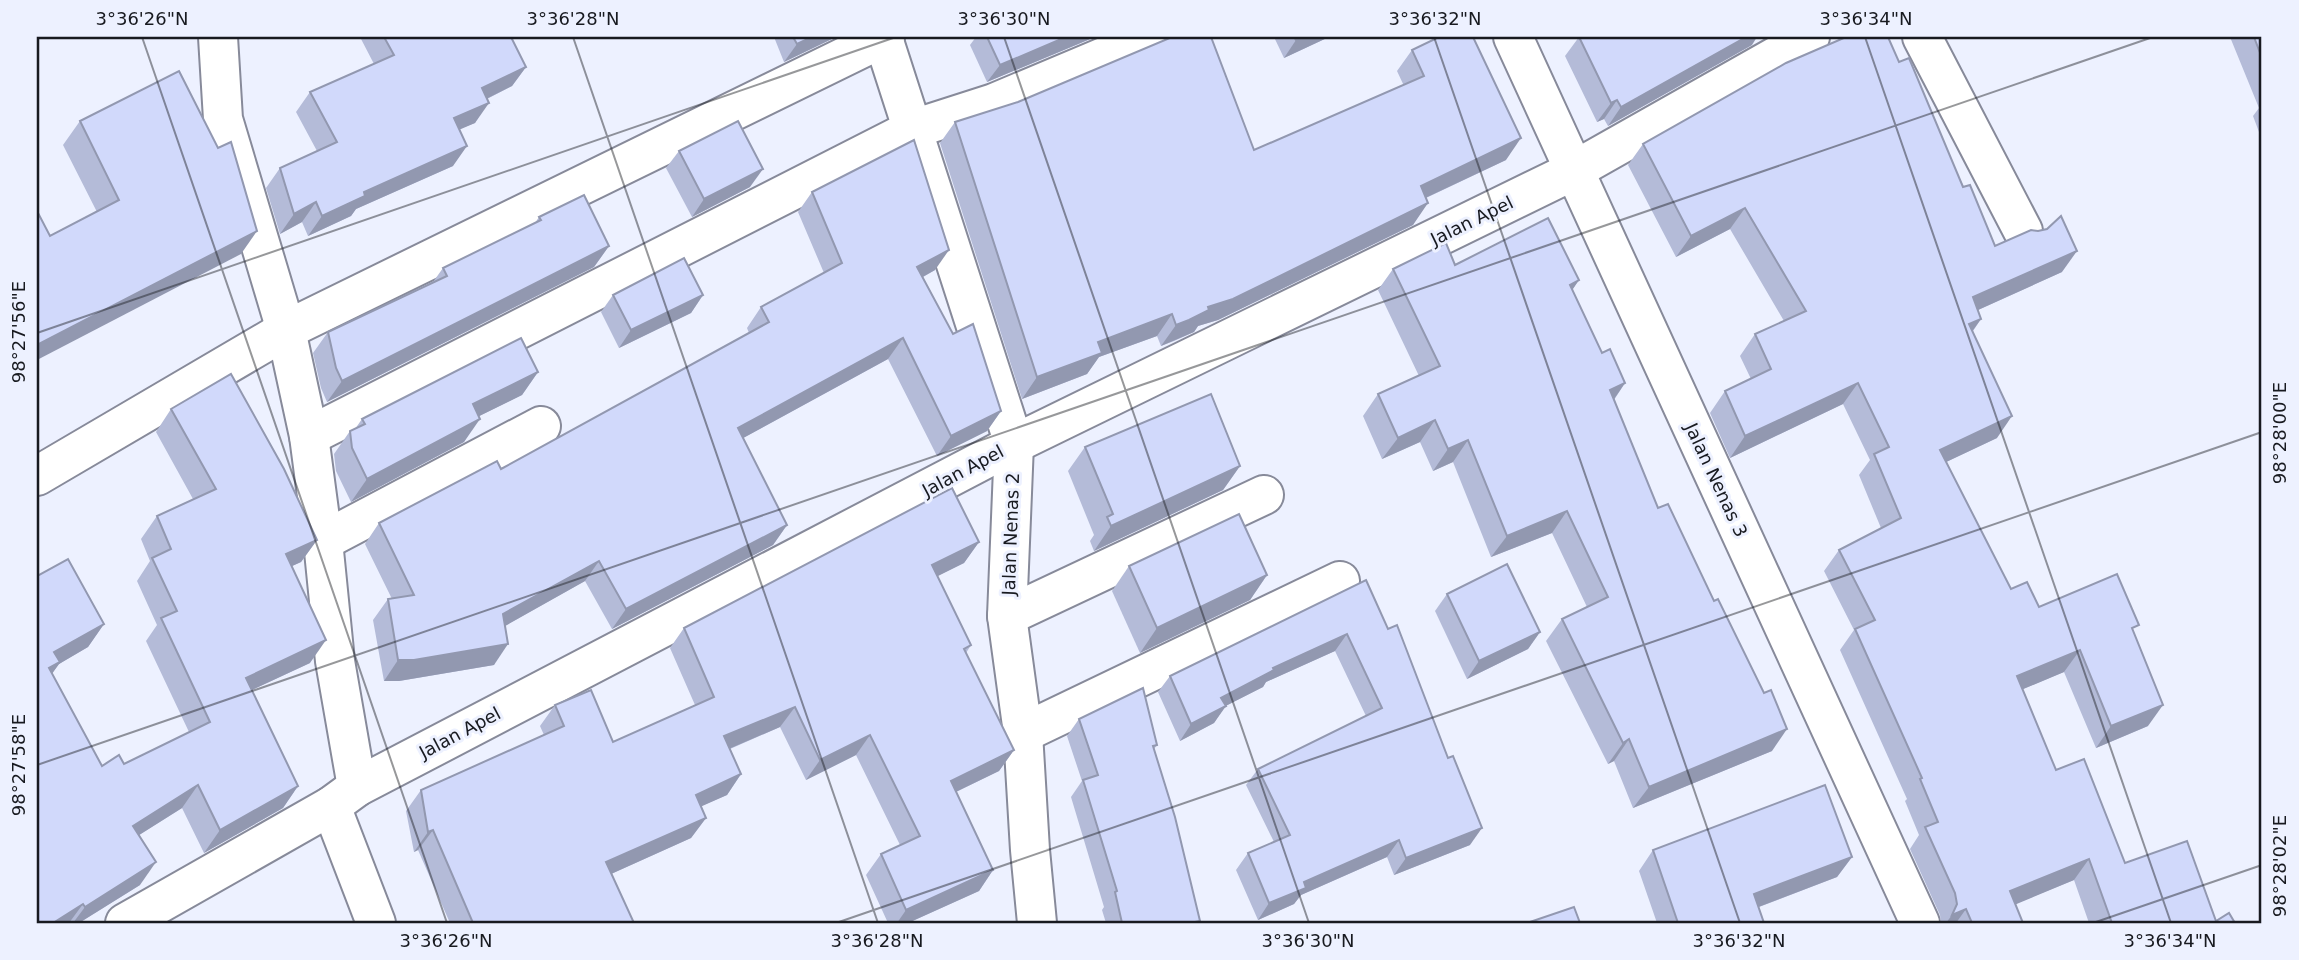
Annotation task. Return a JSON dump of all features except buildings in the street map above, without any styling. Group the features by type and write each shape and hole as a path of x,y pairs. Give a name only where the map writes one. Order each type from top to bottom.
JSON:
{"street":[{"path":"218,37 223,119 286,330 309,436 335,661 344,797 376,923"},
{"path":"309,436 913,128 994,103 1151,37"},
{"name":"Jalan Nenas 3","path":"1513,37 1920,923"},
{"name":"Jalan Apel","path":"125,923 344,797 1014,444 1573,171 1810,37"},
{"path":"1922,37 2023,231"},
{"path":"37,476 286,330 884,38"},
{"name":"Jalan Nenas 2","path":"884,38 1014,444 1007,616 1023,733 1037,923"},
{"path":"323,541 541,426"},
{"path":"1007,616 1264,495"},
{"path":"1023,733 1340,581"}]}
